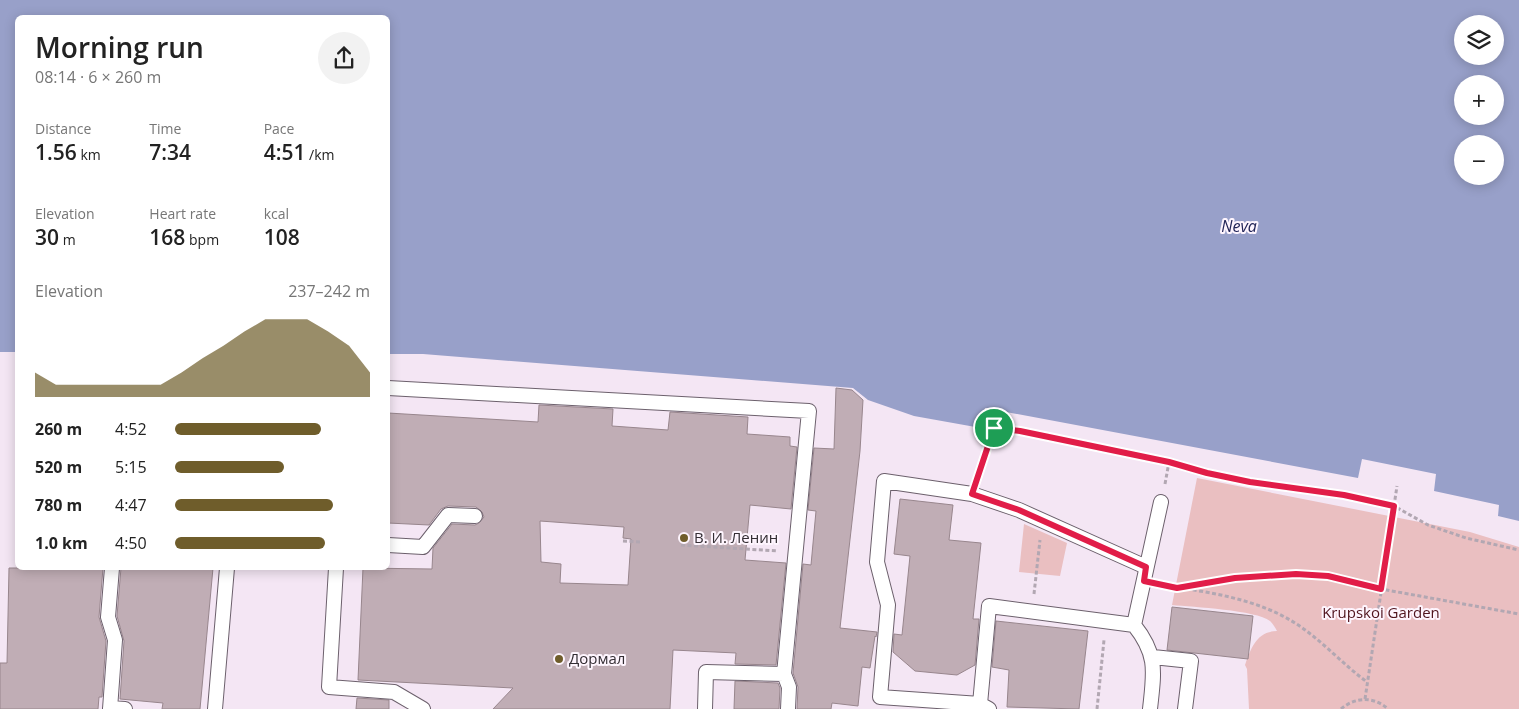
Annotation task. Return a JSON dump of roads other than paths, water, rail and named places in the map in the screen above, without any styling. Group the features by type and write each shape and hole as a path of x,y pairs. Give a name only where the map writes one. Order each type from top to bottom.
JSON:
{"lane":[{"path":"390,388 809,412 784,674 789,687 788,709"},
{"path":"1145,574 1042,521 972,494 884,481 877,562 888,605 880,697 985,706 990,606 1134,625 1146,640 1153,657 1154,674 1150,709"},
{"path":"1134,625 1161,502"},
{"path":"390,545 423,547 448,515 475,516"},
{"path":"112,570 108,617 115,640 110,708 125,709"},
{"path":"215,709 227,570"},
{"path":"336,570 329,687 394,692 423,709"},
{"path":"1153,657 1191,661 1185,709"},
{"path":"704,709 706,672 784,674"}],"water":[{"name":"Neva","path":"0,0 1519,0 1519,521 1498,516 1499,505 1434,491 1436,474 1362,459 1358,478 985,408 981,428 914,416 868,400 853,388 423,354 390,354 390,15 15,15 15,352 0,352"}],"place":[{"name":"В. И. Ленин","path":"684,538"},
{"name":"Дормал","path":"559,659"}],"park label":[{"name":"Krupskoi Garden","path":"1381,613"}]}
